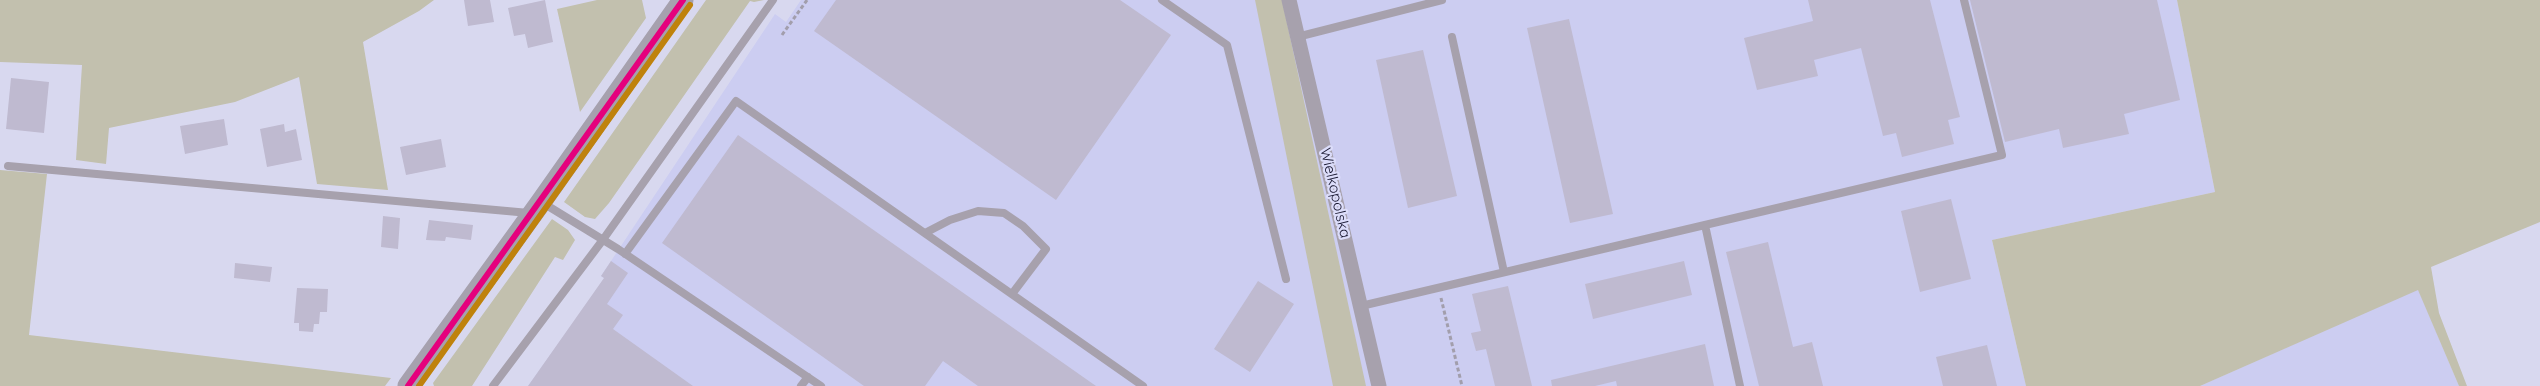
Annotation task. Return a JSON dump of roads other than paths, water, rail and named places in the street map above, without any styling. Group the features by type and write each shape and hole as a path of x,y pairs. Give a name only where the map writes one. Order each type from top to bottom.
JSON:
{"street":[{"path":"415,383 683,0"},
{"name":"Wielkopolska","path":"1289,0 1379,386"}],"lane":[{"path":"493,386 602,241 773,0"},
{"path":"1162,0 1227,45 1286,279"},
{"path":"1297,36 1442,0"},
{"path":"1361,306 2002,155 1964,0"},
{"path":"1452,37 1504,272"},
{"path":"625,254 736,101 1143,386"},
{"path":"8,166 537,208 625,254 821,386"},
{"path":"925,233 950,220 978,211 1004,213 1023,226 1046,249 1012,294"},
{"path":"1705,225 1740,386"},
{"path":"801,386 808,377"}]}
